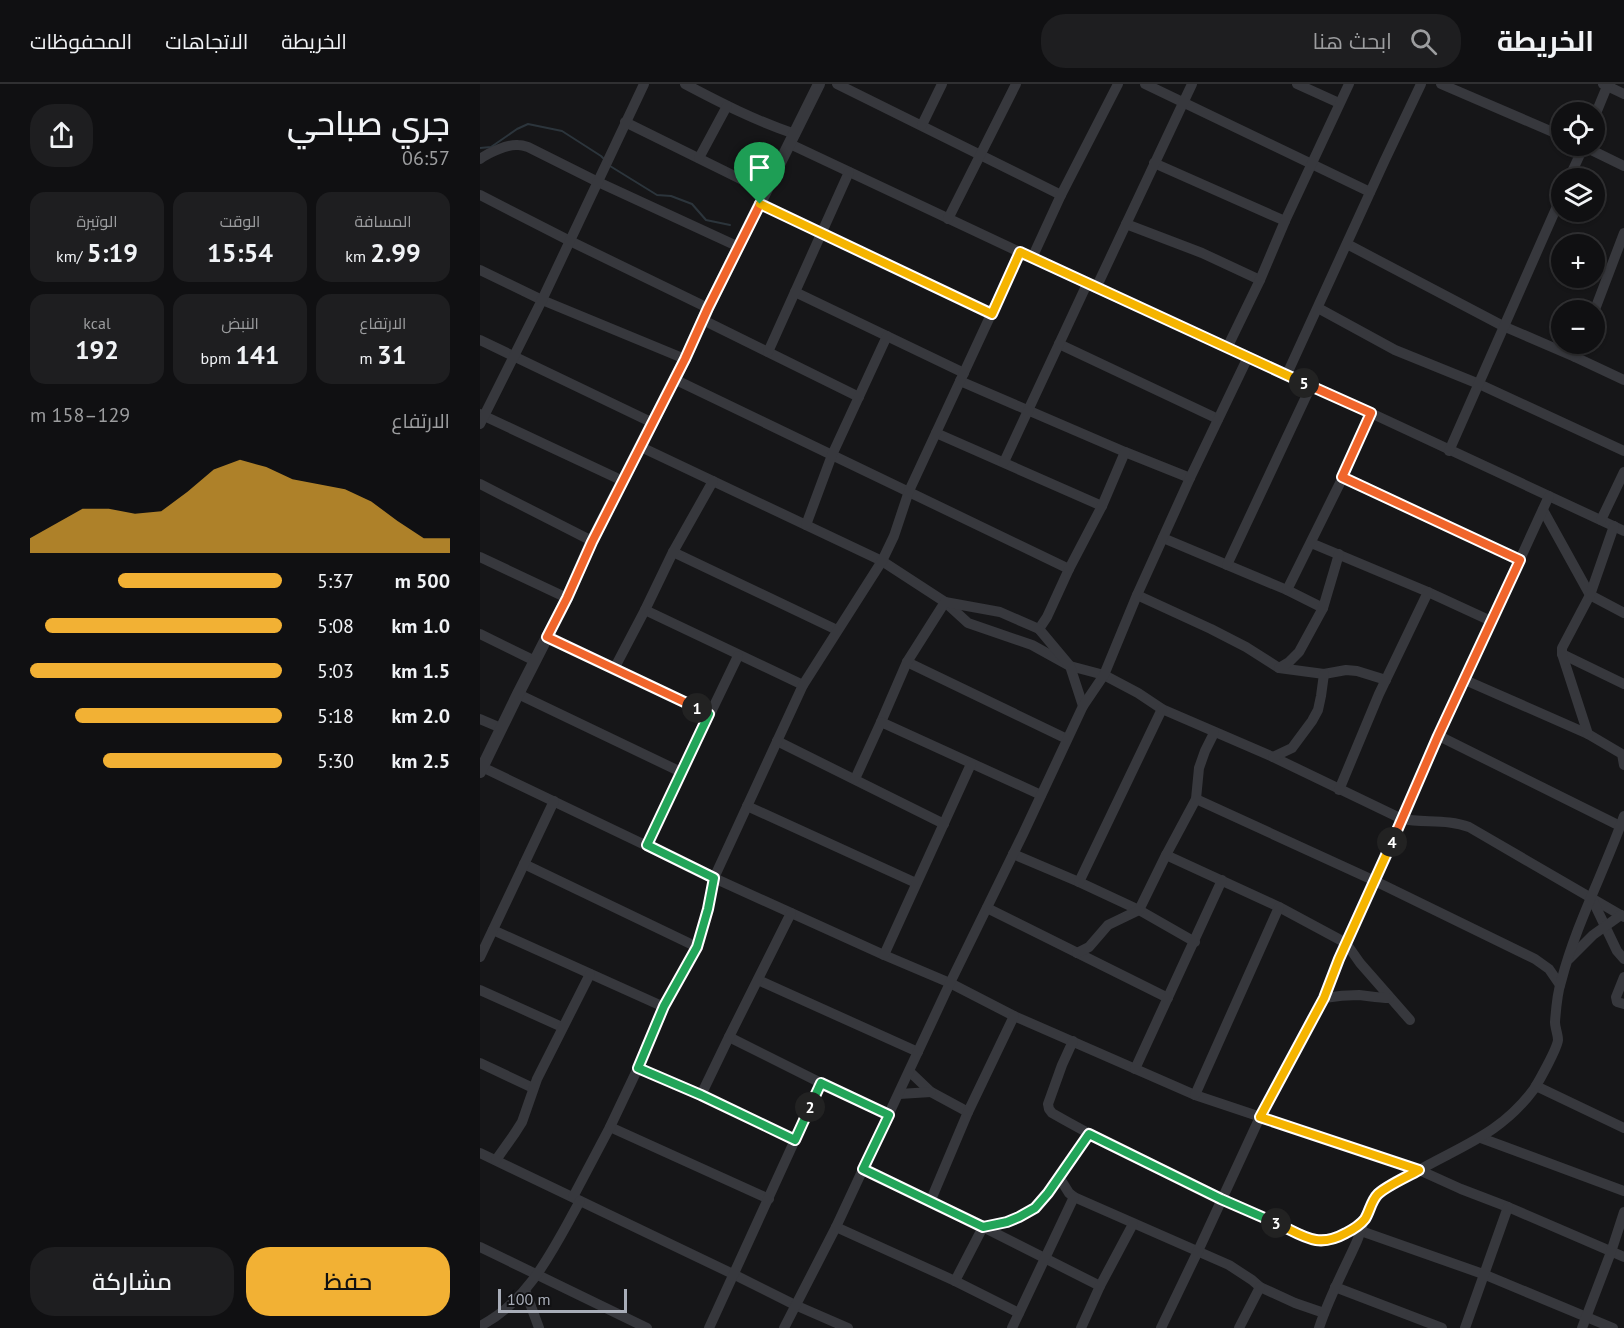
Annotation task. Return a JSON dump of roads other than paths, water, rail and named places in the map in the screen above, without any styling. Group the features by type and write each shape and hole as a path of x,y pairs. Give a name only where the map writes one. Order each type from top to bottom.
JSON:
{"street":[{"path":"623,482 481,418 542,300 644,84"},
{"path":"686,84 768,125 849,172 1619,529 1590,595 1567,636 1562,654 1587,734"},
{"path":"819,84 481,769 554,801 714,878 950,983 1014,1016 1195,1095 1419,1170 1624,1257"},
{"path":"837,84 1061,195"},
{"path":"862,96 868,84"},
{"path":"922,125 942,84"},
{"path":"948,219 1016,84"},
{"path":"1032,258 1061,195 1118,84"},
{"path":"1145,84 1370,192"},
{"path":"1004,462 1059,344 1126,224 1192,84"},
{"path":"1297,84 1339,103"},
{"path":"1227,348 1349,84"},
{"path":"1287,374 1421,84"},
{"path":"1441,84 1551,131"},
{"path":"1600,102 1606,85 1624,94"},
{"path":"699,158 727,106"},
{"path":"625,122 765,191"},
{"path":"480,159 502,148 518,144 528,147 739,247"},
{"path":"1604,156 1624,166"},
{"path":"1155,163 1286,221"},
{"path":"768,352 849,172"},
{"path":"480,195 708,308"},
{"path":"760,204 992,314"},
{"path":"1449,451 1551,219"},
{"path":"1126,224 1202,253 1260,279"},
{"path":"1599,300 1621,249 1624,233"},
{"path":"1347,244 1503,326 1624,380"},
{"path":"480,1326 494,1319 525,1290 538,1274 577,1199 664,1006 697,947 714,878 803,685 882,561 894,536 909,491 1020,252"},
{"path":"480,270 542,300 685,359"},
{"path":"795,292 887,336 1028,410 1190,478"},
{"path":"1318,309 1395,350 1479,384 1624,451"},
{"path":"703,320 859,397"},
{"path":"806,525 832,454 887,336"},
{"path":"480,340 653,423"},
{"path":"1059,344 1218,419"},
{"path":"784,1328 836,1227 1083,706 1104,675 1137,595 1248,357"},
{"path":"674,379 1069,569"},
{"path":"1227,565 1311,386"},
{"path":"1287,590 1371,413"},
{"path":"936,433 1102,506"},
{"path":"641,447 882,561 945,602 968,623 1032,645 1070,666 1104,675 1162,709 1273,757 1402,819 1469,826 1623,916"},
{"path":"1039,628 1047,618 1069,569 1102,506 1125,452"},
{"path":"1600,520 1624,472"},
{"path":"1342,477 1520,560"},
{"path":"614,669 673,552 713,481"},
{"path":"480,484 592,542"},
{"path":"1161,1328 1260,1117 1324,998 1438,736 1549,496"},
{"path":"1543,510 1590,595 1624,613"},
{"path":"1163,538 1287,590 1323,608"},
{"path":"1311,543 1491,621"},
{"path":"673,552 837,630"},
{"path":"1279,668 1299,652 1323,608 1339,554"},
{"path":"480,557 567,598"},
{"path":"1339,790 1386,680 1428,592"},
{"path":"1137,595 1211,629 1279,668 1324,674 1346,670 1357,671 1386,680"},
{"path":"945,602 1000,612 1039,628 1070,666 1083,706"},
{"path":"855,779 907,662 945,602"},
{"path":"645,610 803,685"},
{"path":"480,634 535,661"},
{"path":"547,637 709,714"},
{"path":"1562,654 1624,684"},
{"path":"647,845 738,656"},
{"path":"907,662 1067,739"},
{"path":"1273,757 1292,748 1312,721 1319,703 1324,674"},
{"path":"1465,680 1587,734 1622,754 1624,765"},
{"path":"518,694 681,772"},
{"path":"1079,882 1162,709"},
{"path":"480,719 501,728"},
{"path":"881,722 1041,795"},
{"path":"1077,953 1089,947 1108,925 1139,910 1196,799 1199,768 1214,733"},
{"path":"1319,1328 1372,1202 1378,1194 1480,1138 1506,1120 1521,1106 1536,1086 1558,1040 1555,1023 1560,985 1577,930 1592,899 1622,821 1438,736"},
{"path":"777,741 944,824"},
{"path":"884,955 971,764"},
{"path":"1196,799 1375,881 1543,963 1560,985"},
{"path":"480,957 554,801"},
{"path":"747,806 916,883"},
{"path":"1013,854 1139,910 1195,942"},
{"path":"1166,855 1279,907 1346,943 1389,998 1410,1020"},
{"path":"524,864 697,947"},
{"path":"1135,1069 1222,880"},
{"path":"1592,899 1617,951 1624,959"},
{"path":"1195,1095 1279,907"},
{"path":"987,908 1168,998"},
{"path":"701,1095 791,913"},
{"path":"1567,961 1593,934 1623,916"},
{"path":"493,930 664,1006"},
{"path":"496,1160 522,1122 533,1088 590,974"},
{"path":"1624,977 1616,997 1617,1002 1624,1004"},
{"path":"758,980 918,1052"},
{"path":"480,990 562,1028"},
{"path":"1324,998 1351,995 1389,998"},
{"path":"930,1202 968,1112 1014,1016"},
{"path":"729,1036 889,1115"},
{"path":"1073,1041 1048,1104 1052,1113 1089,1134 1221,1199 1314,1240 1321,1242 1331,1240 1363,1226 1484,1274 1584,1323 1613,1328"},
{"path":"480,1063 533,1088"},
{"path":"638,1068 795,1140"},
{"path":"910,1072 931,1092 968,1112"},
{"path":"709,1328 821,1083"},
{"path":"1536,1086 1624,1128"},
{"path":"899,1094 931,1092"},
{"path":"610,1128 769,1199"},
{"path":"983,1227 1007,1222 1035,1208 1089,1134"},
{"path":"1480,1138 1624,1191"},
{"path":"480,1153 795,1305 848,1328"},
{"path":"863,1169 1100,1286"},
{"path":"1059,1177 1069,1194 1074,1197 1198,1251 1237,1270 1260,1287 1324,1313"},
{"path":"1012,1328 1074,1197"},
{"path":"1465,1328 1508,1207"},
{"path":"1584,1323 1624,1212"},
{"path":"1082,1328 1100,1286 1133,1224"},
{"path":"836,1227 1019,1313"},
{"path":"955,1281 983,1227"},
{"path":"480,1247 647,1328"},
{"path":"1239,1328 1260,1287"},
{"path":"1335,1287 1442,1328"},
{"path":"525,1290 539,1328"},
{"path":"1088,1315 1094,1328"}],"waterway":[{"path":"480,148 491,147 528,124 562,131 604,159"},
{"path":"610,166 657,195 671,196 692,204 706,220 730,225"}]}
